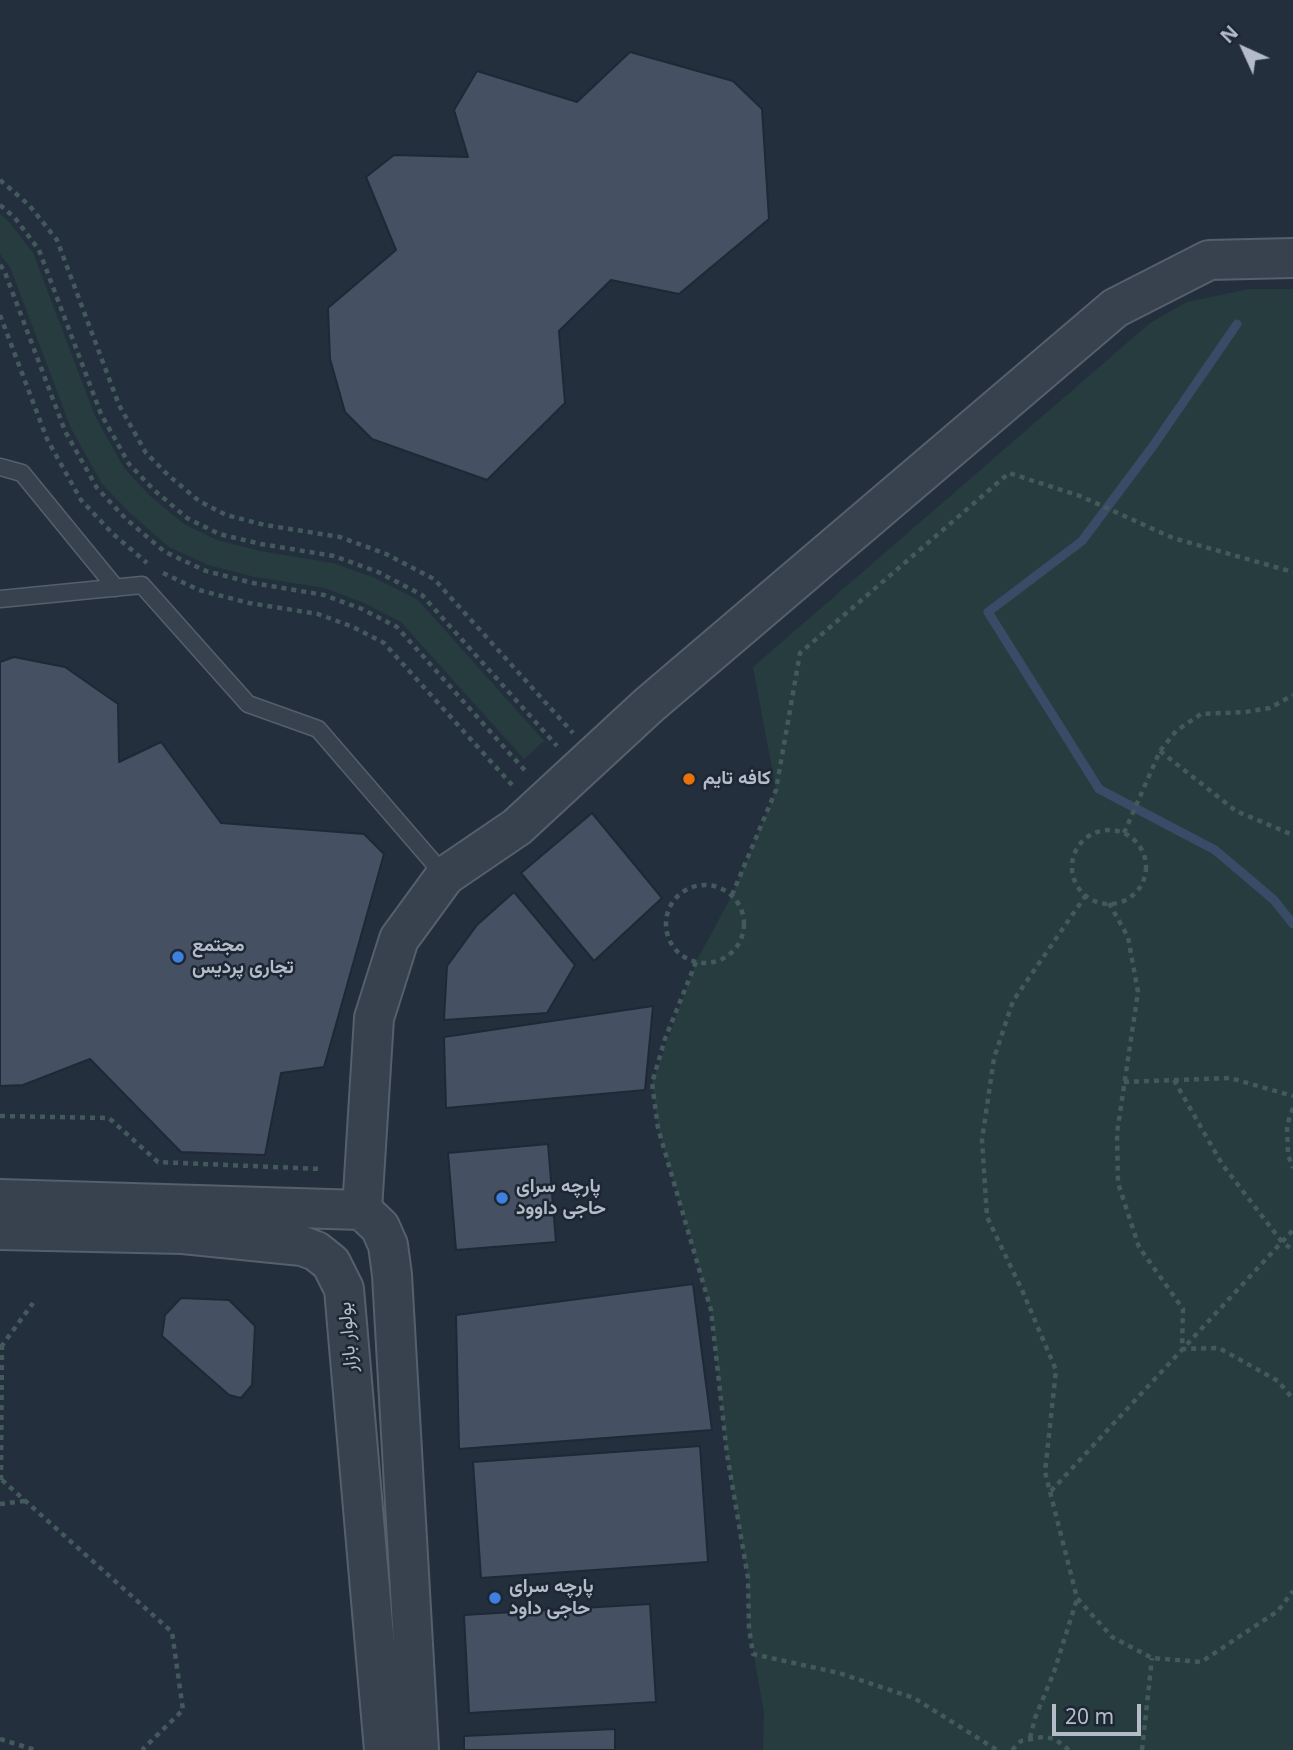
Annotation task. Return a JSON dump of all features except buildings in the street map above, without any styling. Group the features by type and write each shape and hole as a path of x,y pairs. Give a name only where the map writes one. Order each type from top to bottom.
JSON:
{"street":[{"path":"362,1210 374,1018 399,939 445,876 517,827 649,705 1115,308 1209,260 1293,258"},
{"path":"0,1199 362,1210 380,1227 388,1245 392,1275 419,1750"},
{"name":"بولوار بازار","path":"0,1230 183,1234 302,1246 316,1251 331,1263 344,1289 384,1750"}],"lane":[{"path":"0,467 22,472 116,588"},
{"path":"0,599 142,585 248,704 318,729 445,876"}],"path":[{"path":"0,180 29,205 57,240 120,405 146,453 167,475 199,502 226,515 340,537 386,554 434,579 578,739"},
{"path":"0,205 15,218 39,250 101,414 129,464 154,490 187,519 219,534 334,556 378,572 422,595 562,752"},
{"path":"0,265 65,430 97,488 126,519 165,552 206,571 253,583 324,595 362,609 397,627 531,777"},
{"path":"0,315 47,439 81,500 112,533 155,569 199,590 249,603 318,614 353,627 384,643 516,790"},
{"path":"732,895 776,790 800,653 1009,473 1080,496 1173,538 1293,572"},
{"path":"1124,833 1160,751 1176,731 1201,714 1270,708 1293,695"},
{"path":"1160,751 1236,811 1293,835"},
{"path":"1113,830 1124,833 1142,850 1146,862 1145,874 1132,895 1121,901 1097,902 1077,887 1073,876 1075,853 1090,835 1113,830"},
{"path":"695,886 721,888 732,895 740,905 744,930 740,942 721,960 696,962 675,950 668,939 665,926 667,913 673,901 695,886"},
{"path":"1086,895 1013,1001 994,1058 982,1140 987,1217 1056,1370 1045,1472 1077,1598 1112,1637 1152,1658 1201,1662 1278,1611 1293,1591"},
{"path":"1109,903 1128,937 1138,992 1117,1133 1118,1183 1139,1247 1184,1309 1182,1349"},
{"path":"696,962 665,1039 652,1083 658,1128 711,1310 727,1454 748,1578 749,1628 753,1654 839,1674 914,1698 998,1750"},
{"path":"1124,1082 1230,1078 1293,1096"},
{"path":"1174,1080 1222,1164 1282,1242 1293,1250"},
{"path":"1293,1108 1287,1125 1288,1155 1293,1168"},
{"path":"0,1116 109,1118 158,1162 321,1169"},
{"path":"1051,1492 1293,1230"},
{"path":"33,1303 1,1346 1,1480 172,1632 183,1710 142,1750"},
{"path":"1182,1349 1219,1348 1278,1381 1293,1399"},
{"path":"0,1504 25,1501"},
{"path":"1030,1738 1077,1598"},
{"path":"1142,1750 1152,1658"},
{"path":"1012,1750 1021,1741 1043,1737 1055,1740 1069,1750"},
{"path":"0,1739 35,1750"}],"green space":[{"path":"0,214 33,253 95,416 124,468 149,495 184,524 217,540 260,551 333,563 375,578 418,600 544,741 524,759 401,622 364,603 325,588 255,577 208,565 169,547 131,514 102,484 71,428 10,267 0,254"},
{"path":"1249,289 1293,289 1293,1750 763,1750 764,1713 749,1628 748,1578 727,1454 711,1310 658,1128 652,1083 696,962 732,895 776,790 753,667 1150,323 1187,302"}],"waterway":[{"path":"1237,324 1153,446 1082,541 988,612 1099,789 1215,850 1274,900 1293,924"}],"place":[{"name":"كافه تايم","path":"689,779"},
{"name":"مجتمع تجاری پردیس","path":"178,957"},
{"name":"پارچه سرای حاجی داوود","path":"502,1198"},
{"name":"پارچه سرای حاجی داود","path":"495,1598"}]}
